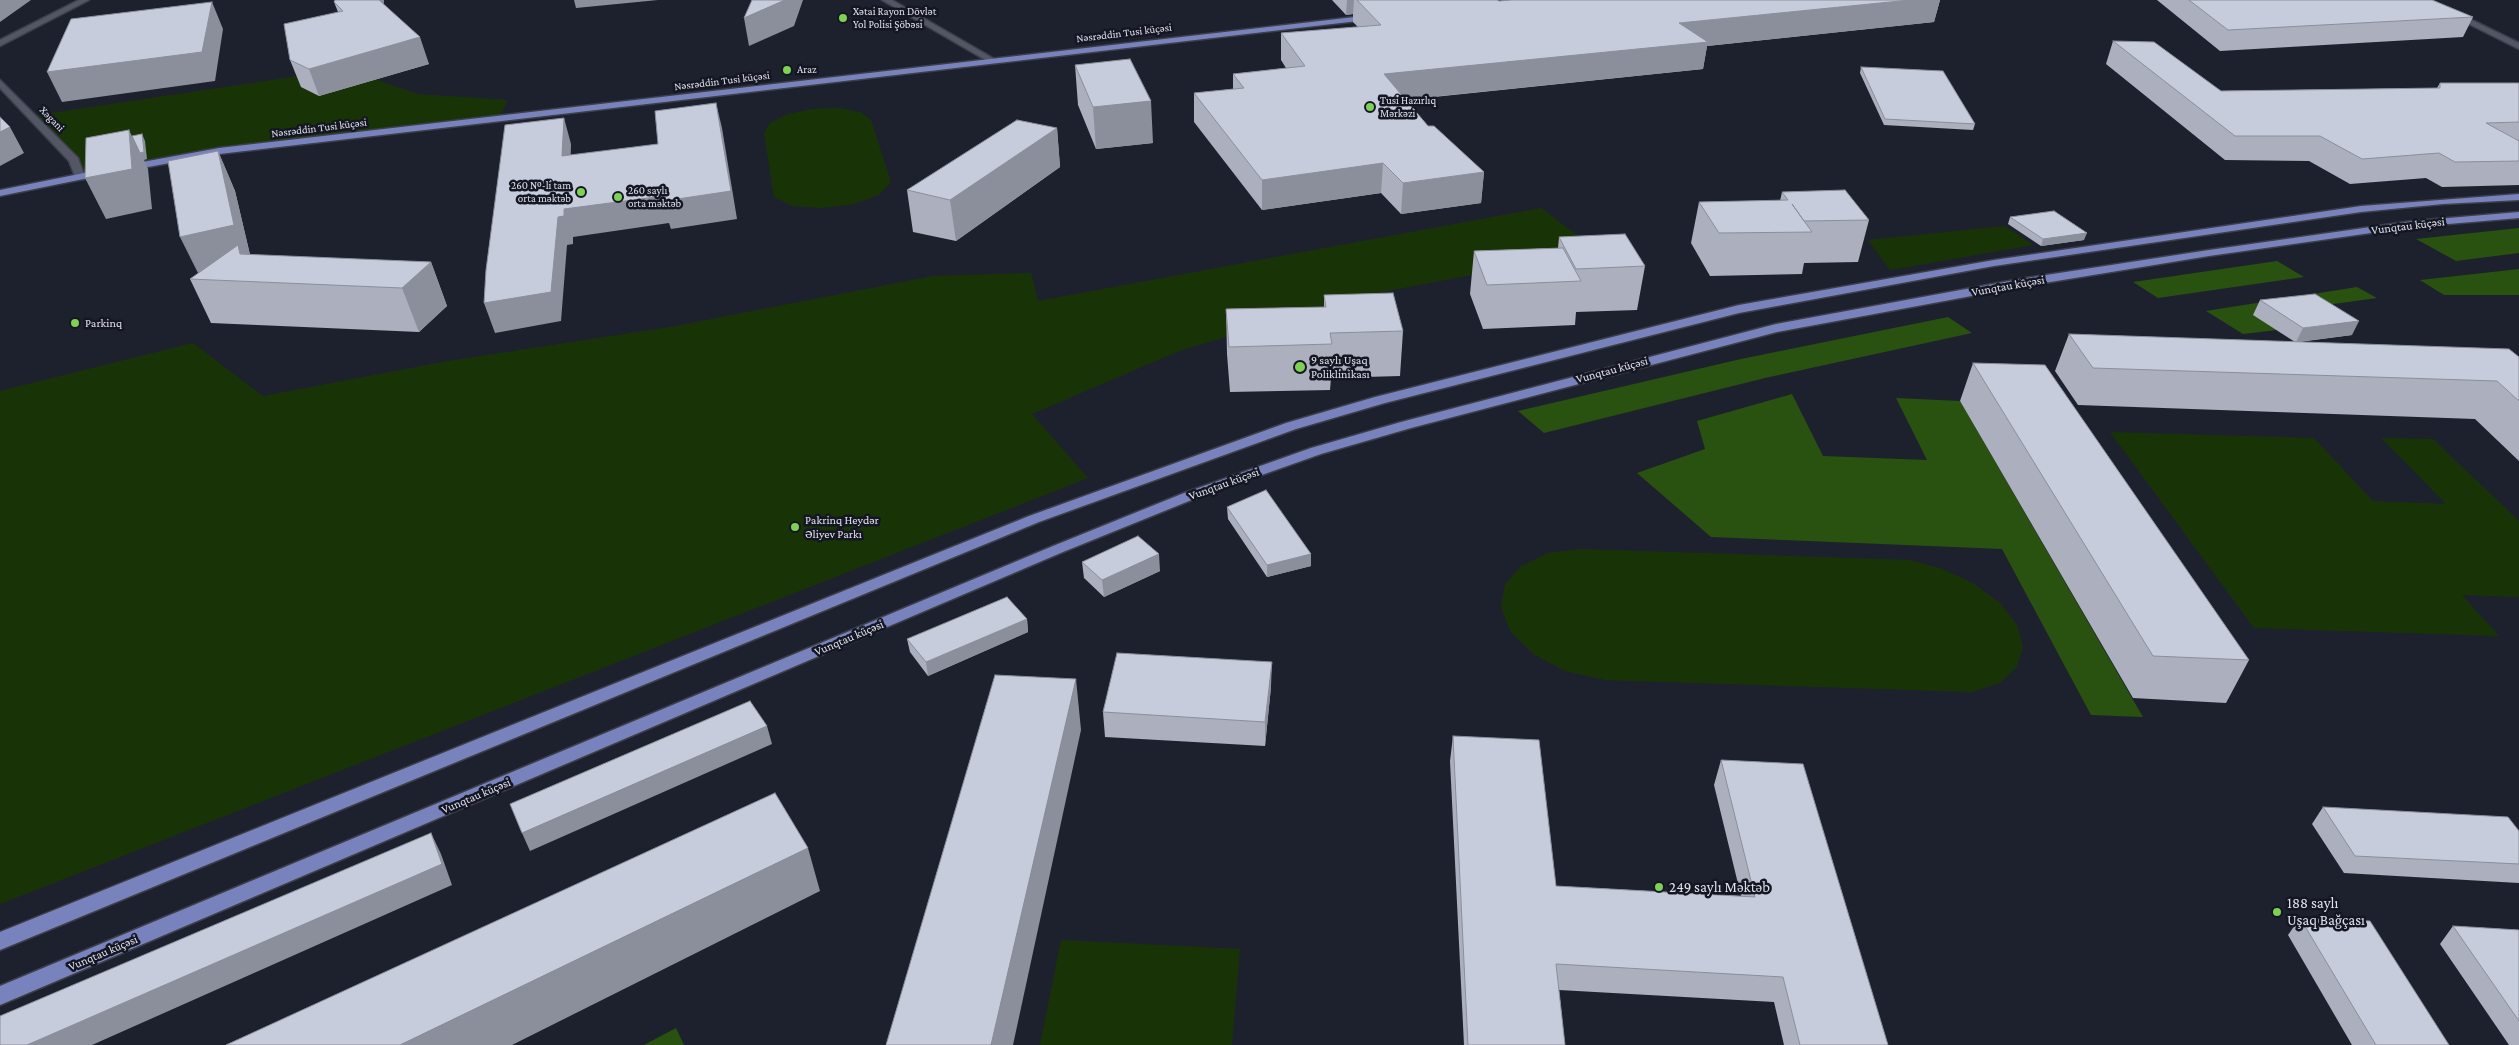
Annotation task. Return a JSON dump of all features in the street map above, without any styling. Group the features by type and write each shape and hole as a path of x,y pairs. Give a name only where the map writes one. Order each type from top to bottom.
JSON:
{"main road":[{"name":"Nəsrəddin Tusi küçəsi","path":"0,193 228,150 1381,16"},
{"name":"Vunqtau küçəsi","path":"0,941 1025,522 1291,426 1380,400 1740,308 1994,263 2362,209 2443,201 2516,199"},
{"name":"Vunqtau küçəsi","path":"0,996 1058,549 1189,496 1316,451 1406,425 1776,328 2020,283 2209,253 2413,224 2519,216"}],"street":[{"path":"0,43 85,0"},
{"path":"886,0 992,60"},
{"path":"2425,0 2519,46"},
{"name":"Xəgani","path":"0,83 74,160 80,177"}],"green space":[{"path":"359,67 361,74 417,94 508,100 498,119 204,154 80,177 74,159 31,116"},
{"path":"839,108 860,112 871,120 891,182 879,195 854,204 822,208 793,206 774,197 764,133 770,123 788,114 813,109"},
{"path":"1541,208 1598,251 1366,295 1179,351 1032,414 1088,478 0,904 0,391 193,343 263,396 448,361 670,327 933,276 1031,273 1038,301"},
{"path":"2005,226 2033,245 1890,270 1868,240"},
{"path":"2519,228 2519,253 2456,261 2416,239"},
{"path":"2277,261 2304,277 2158,298 2133,282"},
{"path":"2519,269 2519,295 2444,295 2420,280"},
{"path":"2357,287 2377,298 2254,315 2277,330 2243,334 2206,311"},
{"path":"1948,317 1972,333 1765,378 1544,433 1518,411 1741,359"},
{"path":"1792,394 1823,456 1927,460 1896,398 1960,401 2143,717 2091,715 2002,549 1711,537 1637,473 1705,449 1697,421"},
{"path":"2110,432 2314,438 2373,501 2446,504 2381,438 2433,439 2519,521 2519,597 2462,595 2499,636 2254,628"},
{"path":"1580,549 1910,560 1943,569 1974,584 2000,603 2017,625 2023,647 2017,667 2000,683 1972,692 1605,680 1565,671 1533,654 1510,631 1501,607 1505,584 1521,566 1548,553"},
{"path":"1061,940 1240,949 1232,1045 1040,1045"},
{"path":"676,1028 684,1045 644,1045"}],"building":[{"path":"335,0 379,0 420,37 309,69 290,60 284,24 343,11 334,2"},
{"path":"752,0 785,0 744,18"},
{"path":"1357,0 1910,0 1679,23 1708,42 1384,74 1428,126 1434,126 1484,172 1403,183 1383,163 1262,180 1194,93 1244,88 1233,74 1305,66 1281,33 1381,25"},
{"path":"2189,0 2432,0 2473,17 2228,30"},
{"path":"212,2 202,52 47,72 71,19"},
{"path":"2113,41 2154,42 2221,91 2440,88 2440,83 2519,83 2519,122 2486,123 2519,141 2519,161 2455,162 2439,153 2362,159 2320,136 2235,136"},
{"path":"1130,59 1151,101 1093,107 1075,65"},
{"path":"1861,67 1943,71 1975,124 1885,119"},
{"path":"716,103 731,191 664,201 663,196 564,209 564,216 558,217 551,292 484,303 486,270 505,125 564,118 562,156 658,144 655,111"},
{"path":"0,117 10,127 0,132"},
{"path":"1017,120 1057,128 950,200 907,190"},
{"path":"129,130 132,169 85,178 86,138"},
{"path":"142,134 144,152 140,153 132,136"},
{"path":"218,151 234,225 180,237 168,161"},
{"path":"1845,190 1869,220 1804,221 1812,232 1719,233 1699,202 1788,200 1782,192"},
{"path":"2054,211 2087,233 2043,239 2010,217"},
{"path":"1625,234 1645,266 1576,269 1559,237"},
{"path":"238,245 240,254 431,262 402,288 190,279"},
{"path":"1563,248 1581,281 1487,285 1474,251"},
{"path":"1393,293 1403,331 1330,333 1332,344 1229,347 1226,309 1326,307 1324,295"},
{"path":"2315,294 2359,321 2303,328 2260,300"},
{"path":"2069,334 2509,349 2519,357 2519,401 2497,381 2093,368"},
{"path":"1973,363 2045,365 2249,660 2153,656"},
{"path":"1266,490 1311,554 1267,565 1227,507"},
{"path":"1138,536 1159,554 1102,580 1082,562"},
{"path":"1007,597 1027,619 926,662 907,639"},
{"path":"1117,653 1272,662 1265,722 1103,712"},
{"path":"995,675 1076,679 991,1045 886,1045"},
{"path":"750,701 767,726 522,833 510,804"},
{"path":"1453,736 1539,740 1556,886 1755,897 1721,760 1803,764 1888,1045 1800,1045 1783,977 1556,964 1565,1045 1468,1045"},
{"path":"775,793 808,848 400,1045 226,1045"},
{"path":"2323,807 2508,817 2519,831 2519,864 2355,856"},
{"path":"431,833 442,864 27,1045 0,1045 0,1016"},
{"path":"2300,918 2370,921 2449,1045 2376,1045"},
{"path":"2453,926 2519,930 2519,1021"}],"place":[{"name":"Xətai Rayon Dövlət Yol Polisi Şöbəsi","path":"843,18"},
{"name":"Araz","path":"787,70"},
{"name":"Tusi Hazırlıq Mərkəzi","path":"1370,107"},
{"name":"260 №-li tam orta məktəb","path":"581,192"},
{"name":"260 saylı orta məktəb","path":"618,197"},
{"name":"Parkinq","path":"75,323"},
{"name":"9 saylı Uşaq Poliklinikası","path":"1300,367"},
{"name":"Pakrinq Heydər Əliyev Parkı","path":"795,527"},
{"name":"249 saylı Məktəb","path":"1659,887"},
{"name":"188 saylı Uşaq Bağçası","path":"2277,912"}]}
